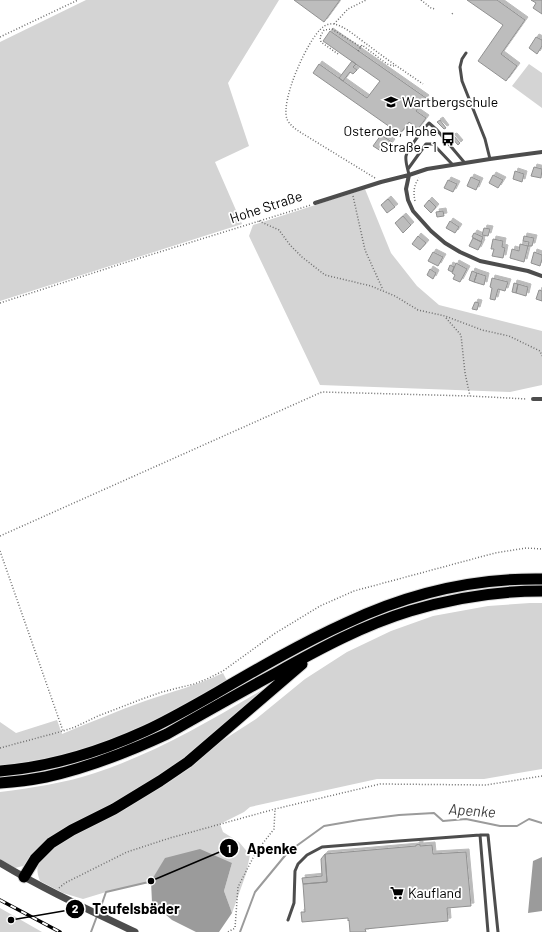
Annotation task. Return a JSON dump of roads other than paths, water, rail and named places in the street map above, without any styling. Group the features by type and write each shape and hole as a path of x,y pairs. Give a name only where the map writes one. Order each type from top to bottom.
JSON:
{"highway":[{"path":"0,771 26,768 75,758 145,731 175,716 268,663 340,626 403,601 446,589 487,582 519,579 542,579"},
{"path":"0,783 64,773 93,764 145,744 167,734 316,652 384,620 431,605 474,596 519,591 542,591"},
{"path":"24,877 35,859 51,843 160,782 188,762 316,652"}],"street":[{"name":"Hohe Straße","path":"316,203 427,169 490,158 542,152"},
{"path":"409,175 406,189 408,200 413,211 431,231 445,243 480,261 528,271 542,276"},
{"path":"533,399 542,399"},
{"path":"0,863 53,892 135,932"}],"lane":[{"path":"466,53 460,67 462,81 485,139 490,158"},
{"path":"409,175 406,155 424,128 429,124 437,130 464,162"},
{"path":"407,168 426,144 433,144 452,164"},
{"path":"480,835 488,932"},
{"path":"288,920 294,903 295,871 298,864 307,855 322,848 488,835 498,932"},
{"path":"486,899 494,898"}],"waterway":[{"name":"Apenke","path":"240,932 255,892 288,852 324,826 399,815 434,813 443,821 466,819 500,826 517,826 529,819 542,823"},
{"name":"Apenke","path":"99,912 106,892 153,881"},
{"name":"Apenke","path":"91,932 97,916"}],"railway":[{"path":"0,900 60,932"}],"place":[{"name":"Wartbergschule","path":"391,102"},
{"name":"Osterode, Hohe Straße - 1","path":"448,139"},
{"name":"Apenke","path":"151,881"},
{"name":"Kaufland","path":"397,893"},
{"name":"Teufelsbäder","path":"11,920"}]}
